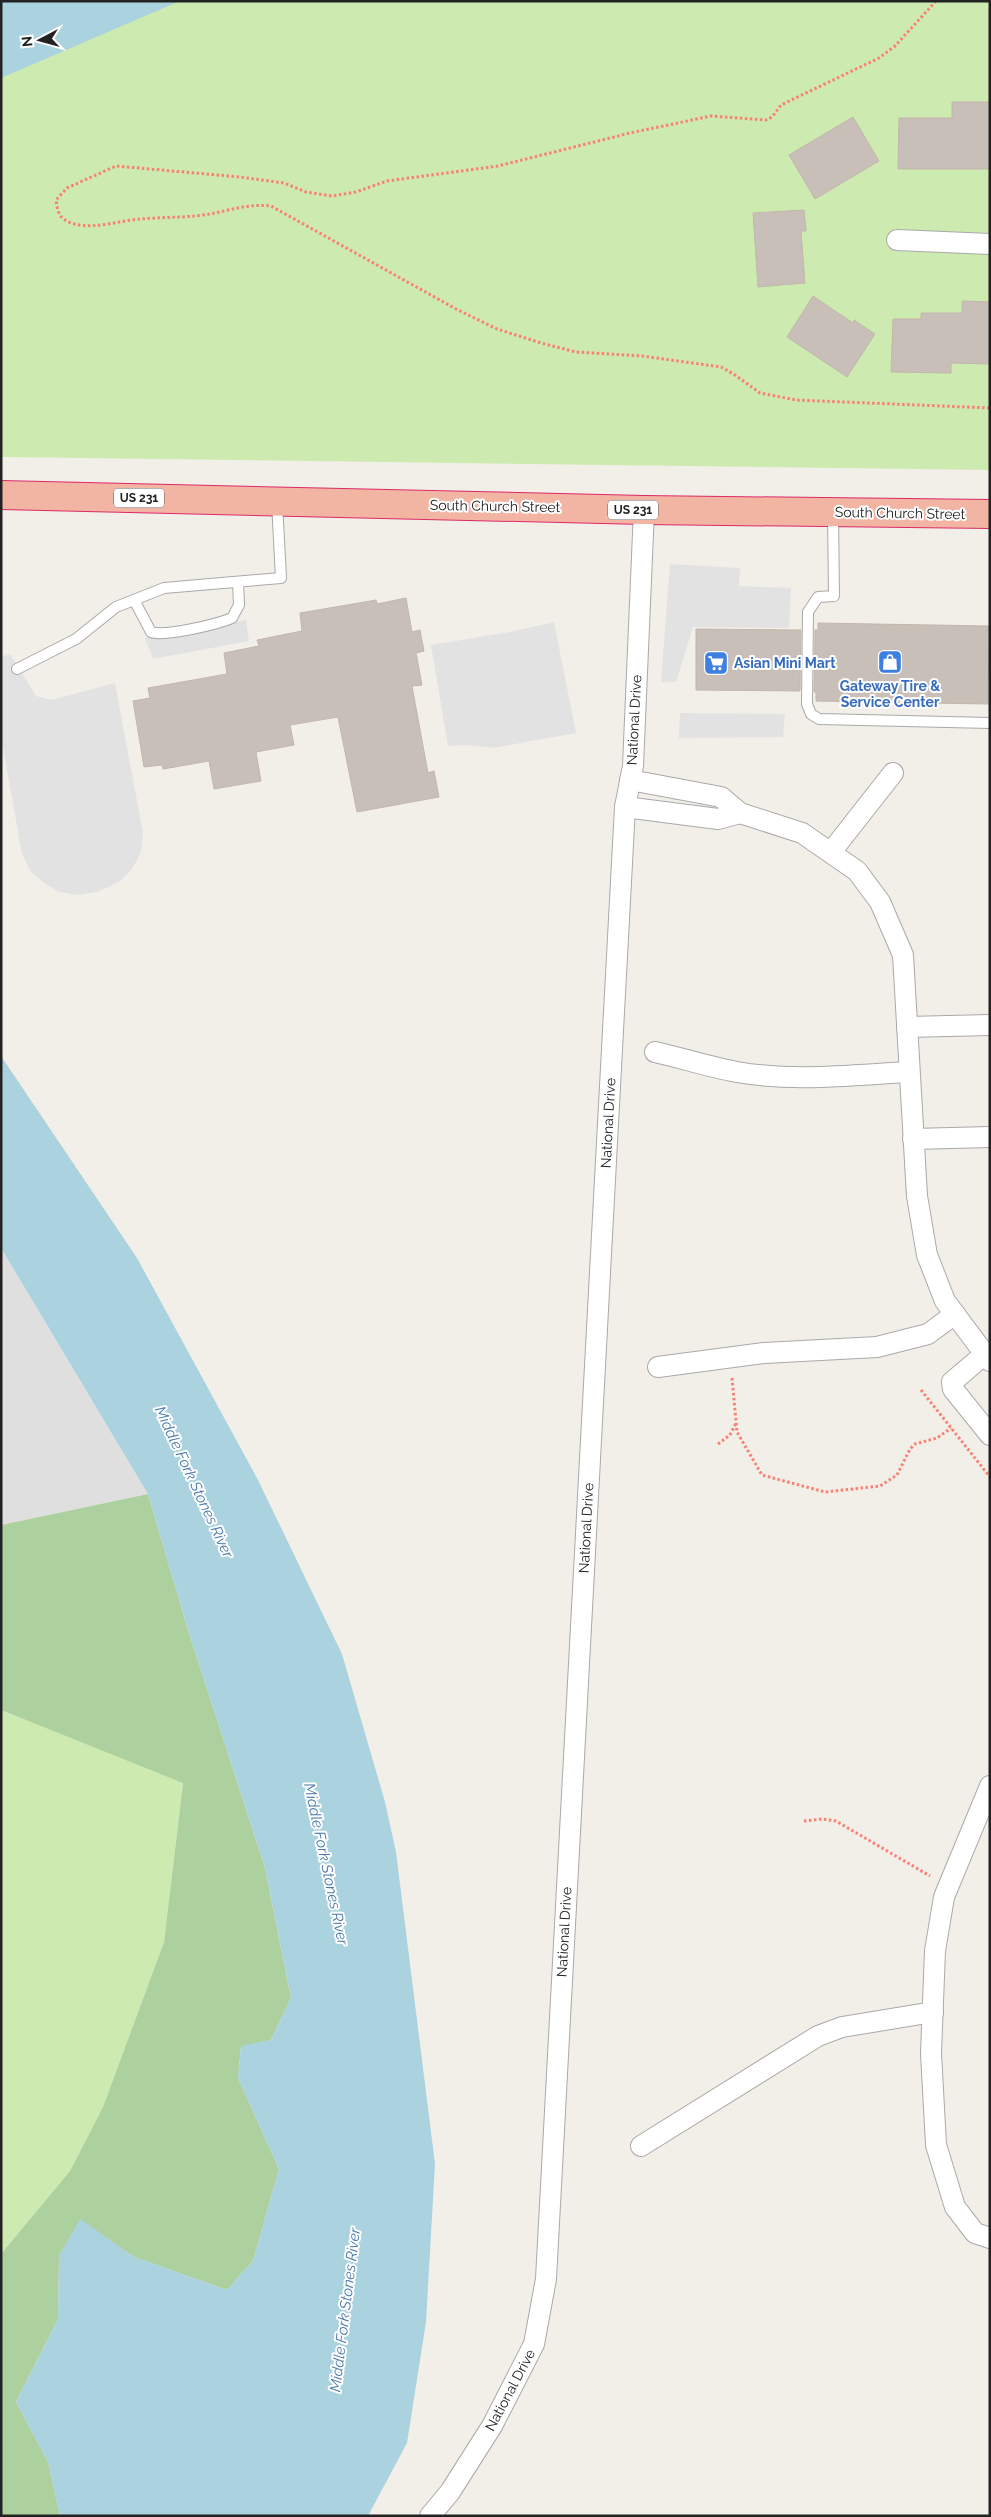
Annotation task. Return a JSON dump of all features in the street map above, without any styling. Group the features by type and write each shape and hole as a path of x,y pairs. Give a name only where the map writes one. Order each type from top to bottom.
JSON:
{"highway":[{"name":"South Church Street","path":"1,495 644,510 990,514"}],"street":[{"path":"897,240 990,244"},
{"name":"National Drive","path":"430,2516 450,2492 492,2426 534,2344 546,2279 625,807 632,766 644,510"},
{"path":"830,852 893,773"},
{"path":"630,780 721,797 740,813 802,833 857,871 880,902 903,955 916,1196 927,1255 945,1301 987,1358 952,1382 953,1389 990,1435"},
{"path":"625,807 718,819 740,813"},
{"path":"907,1027 990,1025"},
{"path":"655,1052 737,1072 770,1076 806,1077 909,1072"},
{"path":"913,1139 990,1137"},
{"path":"658,1367 764,1353 877,1347 928,1334 955,1314"},
{"path":"990,1786 944,1898 935,1951 930,2052 936,2145 955,2207 975,2234 990,2238"},
{"path":"641,2146 818,2036 842,2027 933,2012"}],"lane":[{"path":"17,669 76,639 116,607 164,588 281,578 277,501"},
{"path":"833,512 834,596 818,597 808,612 807,704 811,714 819,719 990,723"},
{"path":"134,600 151,632 156,634 168,632 232,618 239,605 238,582"}],"path":[{"path":"931,1 932,6"},
{"path":"936,1 895,46 884,55 781,105 772,116 761,121 711,116 630,133 498,166 387,181 356,192 332,196 306,192 284,183 240,177 116,166 67,188 56,200 56,207 60,216 66,221 94,225 141,219 185,217 254,204 271,206 456,309 497,329 541,343 576,352 642,356 721,367 760,393 796,400 990,408"},
{"path":"732,1357 737,1432 762,1475 825,1492 880,1486 897,1475 910,1449 915,1444 937,1438 951,1428"},
{"path":"921,1390 990,1477"},
{"path":"718,1444 730,1435 736,1422"},
{"path":"804,1822 822,1819 836,1821 948,1886"}],"shaded area":[{"path":"670,564 740,568 739,586 791,588 789,628 693,627 676,682 661,682"},
{"path":"246,620 249,641 153,659 145,638"},
{"path":"554,622 576,733 493,748 467,745 448,746 431,645 510,632"},
{"path":"10,654 36,696 51,700 115,683 143,833 141,852 132,869 119,882 97,892 77,895 60,892 44,883 31,872 22,854 1,736 1,657"},
{"path":"680,713 785,714 783,737 679,738"},
{"path":"1,1248 148,1494 1,1525"}],"green space":[{"path":"1,1 990,1 990,470 1,457"},
{"path":"148,1494 188,1630 265,1868 291,1998 271,2040 241,2047 238,2078 279,2169 253,2261 227,2290 134,2257 80,2220 59,2256 58,2319 16,2402 48,2462 60,2516 1,2516 1,2254 70,2171 103,2107 164,1942 183,1783 1,1710 1,1525"},
{"path":"1,1710 183,1782 164,1942 103,2107 70,2171 1,2254"}],"water":[{"path":"1,1 180,1 1,78"},
{"name":"Middle Fork Stones River","path":"1,1056 137,1258 258,1480 342,1654 385,1802 396,1852 435,2164 426,2322 407,2443 368,2516 60,2516 48,2462 16,2402 58,2319 59,2256 80,2219 134,2257 227,2290 253,2261 279,2169 238,2078 241,2046 271,2040 291,1998 265,1868 188,1630 148,1494 1,1248"}],"building":[{"path":"952,102 990,102 990,169 898,169 899,118 952,118"},
{"path":"853,117 879,161 815,199 789,155"},
{"path":"804,210 806,231 801,231 805,283 758,287 753,213"},
{"path":"813,296 853,323 854,320 875,334 847,377 787,337"},
{"path":"962,301 990,302 990,364 951,363 951,373 891,372 893,319 921,319 921,313 962,313"},
{"path":"406,598 412,632 420,630 424,651 416,653 422,685 412,686 428,773 434,771 439,797 357,812 338,717 290,725 294,745 256,752 261,781 214,789 209,761 163,769 162,765 144,767 133,701 150,698 148,688 227,674 224,653 259,646 257,640 302,631 300,613 376,600 377,604"},
{"path":"818,623 989,626 988,704 816,701 816,692 814,692 815,630 818,630"},
{"path":"696,629 801,630 800,691 696,690"}],"place":[{"name":"Gateway Tire & Service Center","path":"890,662"},
{"name":"Asian Mini Mart","path":"716,663"}]}
